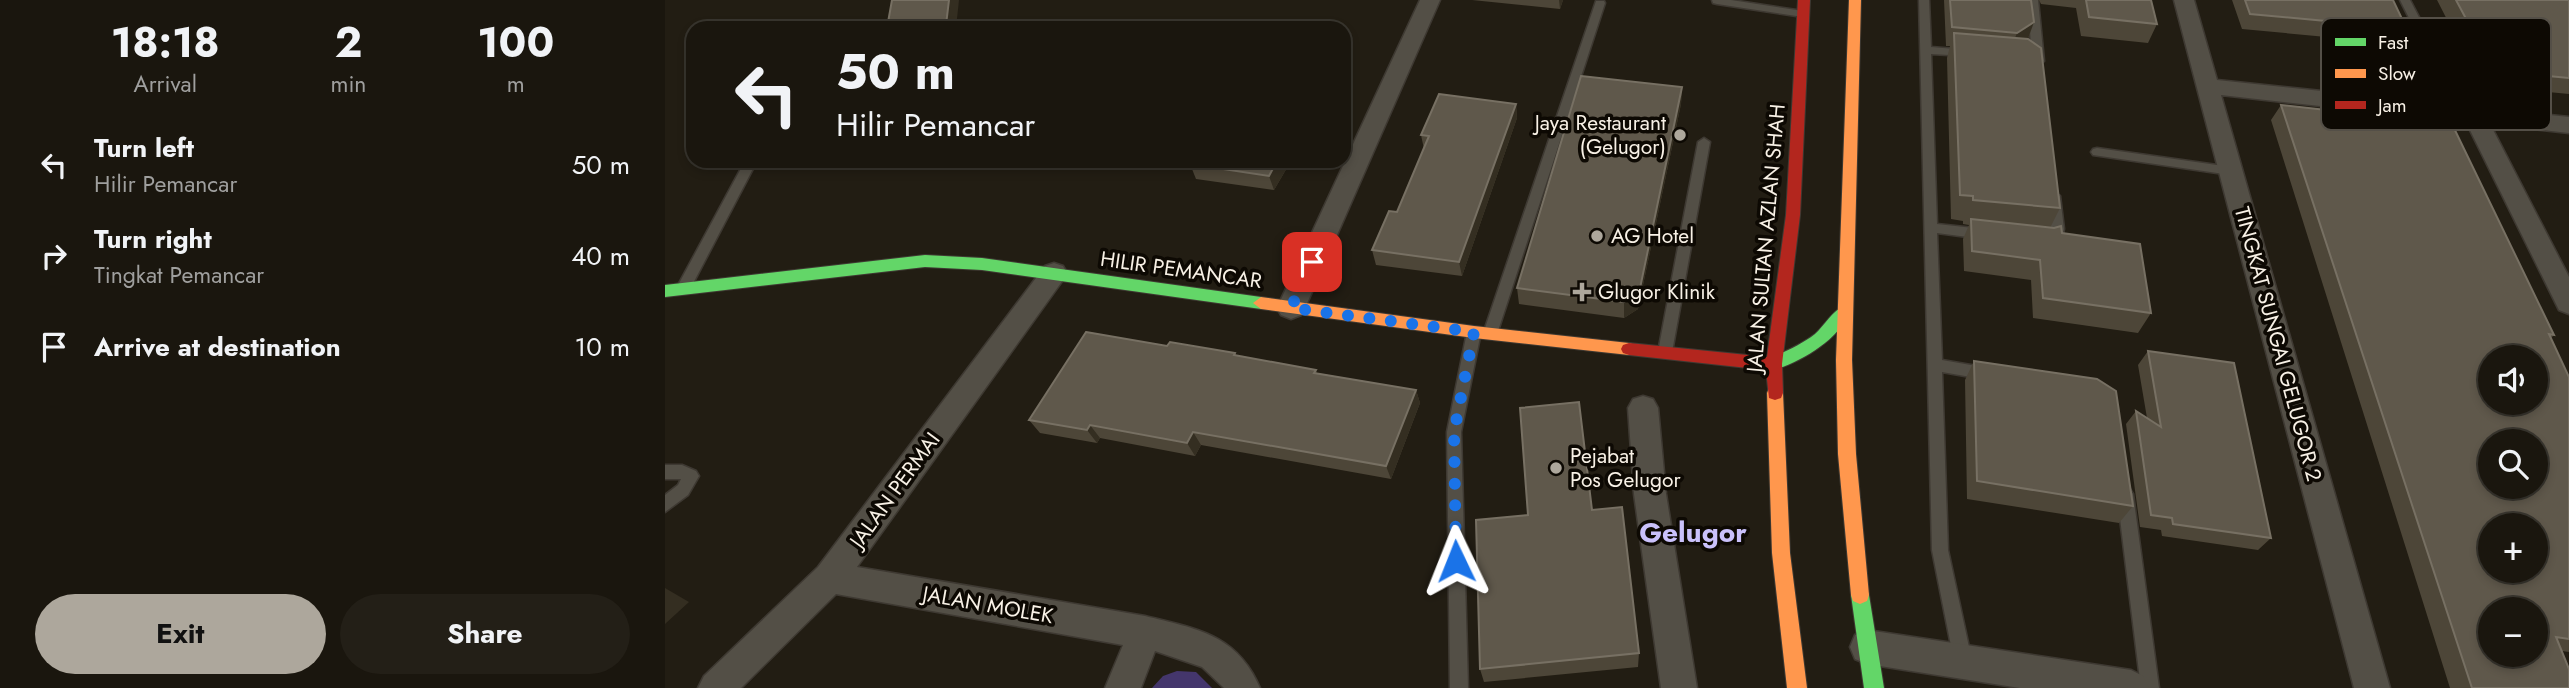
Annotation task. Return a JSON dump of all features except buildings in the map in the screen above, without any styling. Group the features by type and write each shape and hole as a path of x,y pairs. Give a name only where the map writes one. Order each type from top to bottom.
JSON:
{"main road":[{"path":"1856,0 1844,312 1845,407 1849,497 1874,688"},
{"name":"JALAN SULTAN AZLAN SHAH","path":"1797,688 1781,553 1774,364 1793,215 1804,7"},
{"name":"HILIR PEMANCAR","path":"665,291 925,261 982,264 1482,333 1774,364 1800,372"},
{"path":"1774,364 1815,346 1831,332 1844,312"},
{"path":"1828,390 1845,407"}],"street":[{"path":"1355,145 1430,0"},
{"name":"TINGKAT SUNGAI GELUGOR 2","path":"2184,0 2372,688"},
{"path":"2207,86 2321,98"},
{"path":"2551,123 2569,125"},
{"path":"2477,130 2569,303"},
{"path":"1291,308 1346,168"},
{"name":"JALAN PERMAI","path":"716,688 831,578 1054,273"},
{"path":"1643,408 1650,494 1679,688"},
{"name":"JALAN MOLEK","path":"831,578 1145,632 1212,653 1231,669 1242,688"},
{"path":"1123,688 1145,632"},
{"path":"1867,647 2131,688"}],"lane":[{"path":"1924,0 1940,550 1963,662"},
{"path":"2033,0 2034,64"},
{"path":"2405,0 2415,18"},
{"path":"1717,1 1804,7"},
{"path":"1459,688 1454,432 1482,333 1600,3"},
{"path":"1925,50 1976,54"},
{"path":"1665,352 1704,142"},
{"path":"2097,152 2231,171"},
{"path":"683,289 747,168"},
{"path":"2032,239 2056,238 2058,229 2052,177"},
{"path":"1931,228 1994,235"},
{"path":"1935,365 2001,376"},
{"path":"665,472 682,472 691,476 683,490 665,505"},
{"path":"2124,482 2150,688"}],"shaded area":[{"path":"1177,671 1196,672 1212,688 1152,688 1163,676"}],"traffic: fast":[{"path":"665,291 925,261 982,264 1261,303"},
{"path":"1774,364 1813,343 1830,330 1844,312"},
{"path":"1860,595 1874,688"}],"traffic: slow":[{"path":"1855,0 1844,360 1847,454 1860,595"},
{"path":"1261,303 1474,332 1629,349"},
{"path":"1775,393 1781,553 1797,688"}],"traffic: jam":[{"path":"1775,393 1774,364 1793,215 1804,0"},
{"path":"1629,349 1774,364"}],"place":[{"name":"Jaya Restaurant (Gelugor)","path":"1680,135"},
{"name":"AG Hotel","path":"1597,236"},
{"name":"Glugor Klinik","path":"1582,292"},
{"name":"Pejabat Pos Gelugor","path":"1556,468"}],"district":[{"name":"Gelugor","path":"1693,532"}],"route":[{"path":"1312,262 1291,308 1474,332 1454,432 1456,561"}]}
